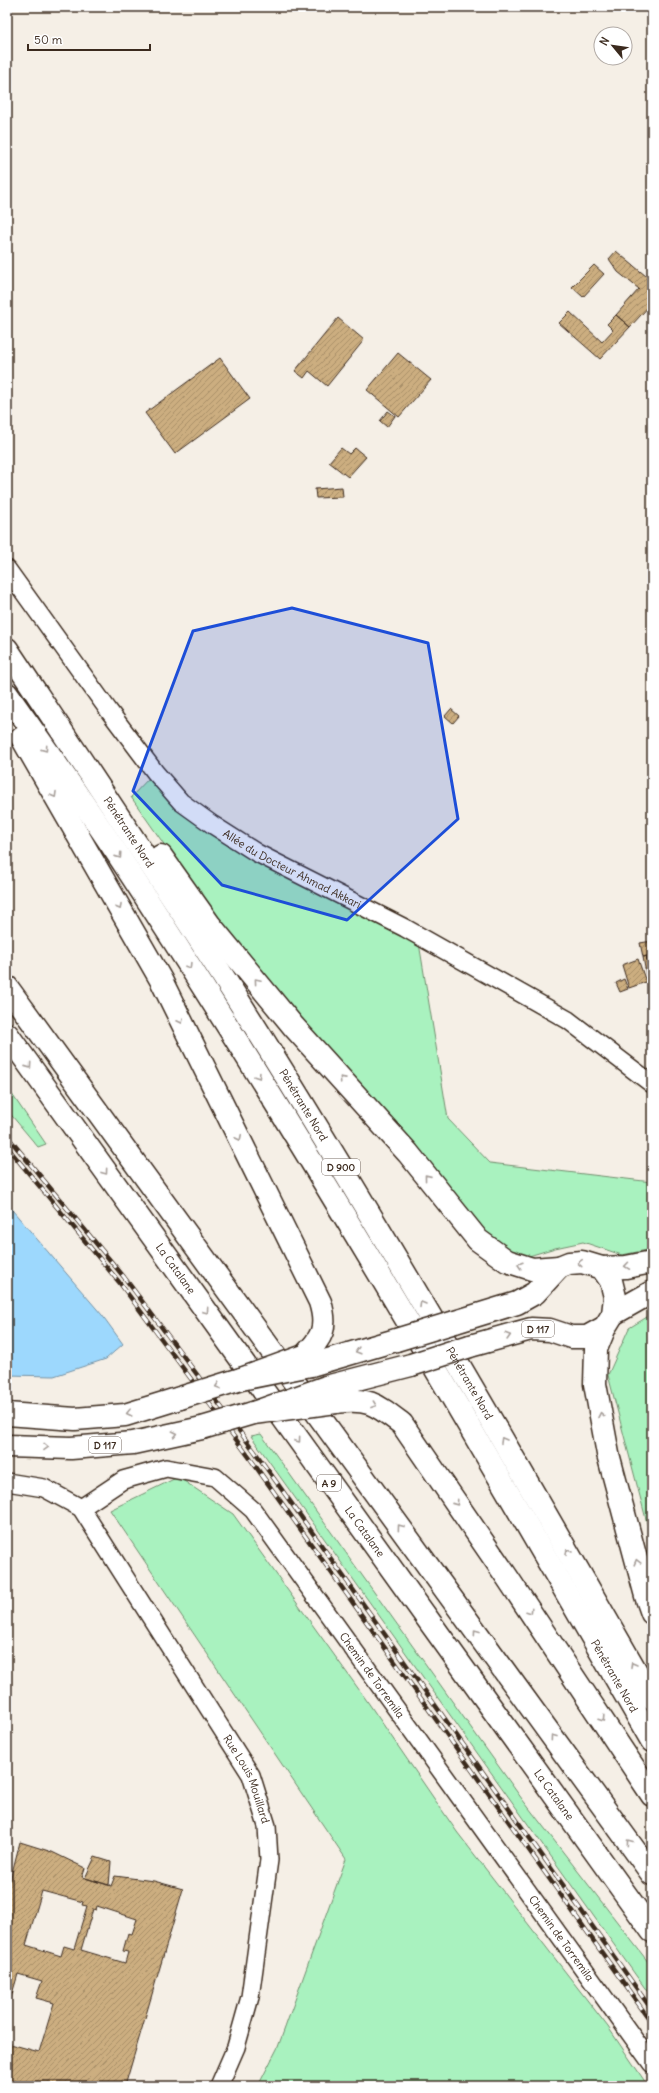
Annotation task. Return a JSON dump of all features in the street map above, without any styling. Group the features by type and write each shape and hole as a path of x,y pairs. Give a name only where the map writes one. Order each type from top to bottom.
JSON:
{"main road":[{"path":"7,643 124,802 210,925 294,1027 408,1153 478,1240 507,1261 532,1268 558,1267 569,1263 582,1262 602,1268 626,1267 652,1262"},
{"name":"Pénétrante Nord","path":"7,649 144,854 320,1130 496,1429 652,1699"},
{"name":"Pénétrante Nord","path":"7,694 125,865 300,1142 480,1442 652,1741"},
{"path":"7,712 161,980 320,1302 323,1313 324,1331 307,1361"},
{"path":"7,987 652,1874"},
{"name":"La Catalane","path":"7,1034 652,1931"},
{"path":"7,1414 75,1419 125,1415 241,1379 307,1361 396,1340 517,1303 535,1293 558,1267"},
{"path":"602,1268 611,1281 615,1297 609,1320 596,1350 595,1384 608,1454 646,1596 652,1613"},
{"name":"D 117","path":"7,1446 71,1448 133,1443 202,1428 253,1413 331,1395 411,1365 530,1329 550,1330 571,1337 587,1337 609,1320 652,1292"},
{"path":"331,1395 356,1399 380,1407 402,1424 512,1583 652,1795"}],"street":[{"name":"Allée du Docteur Ahmad Akkari","path":"7,569 141,753 181,802 213,825 257,853 405,928 568,1020 652,1084"},
{"name":"Chemin de Torremila","path":"81,1508 123,1480 166,1468 215,1477 253,1510 652,2064"},
{"path":"7,1482 44,1488 81,1508"},
{"name":"Rue Louis Mouillard","path":"81,1508 251,1775 267,1826 269,1860 250,1997 236,2047 219,2086"}],"highlighted area":[{"path":"292,608 428,643 458,819 347,920 222,885 133,791 193,631"}],"green space":[{"path":"151,776 177,806 419,943 448,1119 490,1163 652,1182 652,1249 622,1255 583,1242 555,1248 529,1256 508,1249 484,1234 301,1021 217,920 131,797"},
{"path":"7,1087 46,1144 38,1147 7,1110"},
{"path":"652,1314 652,1542 608,1375 629,1328"},
{"path":"261,1434 522,1799 652,1967 652,1998 251,1436"},
{"path":"178,1477 233,1514 365,1698 457,1832 608,2027 648,2086 258,2086 278,2047 346,1859 110,1510"}],"water":[{"path":"7,1204 102,1315 123,1344 106,1359 54,1376 7,1375"}],"building":[{"path":"616,251 652,281 652,303 630,327 616,315 639,289 618,272 609,259"},
{"path":"594,265 604,274 583,297 572,287"},
{"path":"570,312 602,342 613,330 607,324 616,315 630,327 600,359 559,323"},
{"path":"338,318 364,340 327,386 309,371 304,378 295,371"},
{"path":"398,353 431,380 399,417 367,390"},
{"path":"220,358 250,399 175,454 145,413"},
{"path":"388,411 395,416 387,427 380,421"},
{"path":"341,448 349,454 355,448 366,457 348,477 329,462"},
{"path":"342,487 343,497 316,498 315,489"},
{"path":"451,709 459,716 453,723 445,716"},
{"path":"652,941 652,959 647,960 647,956 643,957 640,943"},
{"path":"647,956 647,960 652,959 652,978 647,979 643,957"},
{"path":"638,959 646,982 629,988 622,965"},
{"path":"624,979 628,989 620,992 616,983"},
{"path":"20,1842 52,1852 85,1868 82,1877 111,1886 115,1876 154,1881 183,1889 125,2086 7,2086 7,2043 39,2052 54,2003 36,1998 42,1981 18,1974 7,2011 7,1892","holes":["42,1891 83,1902 82,1905 87,1906 74,1949 64,1946 61,1956 26,1945","97,1906 137,1919 132,1934 128,1933 123,1951 128,1952 125,1963 81,1950 93,1909 96,1910"]},
{"path":"95,1857 111,1862 109,1885 85,1878"}],"railway":[{"path":"7,1136 124,1277 255,1452 652,2010"},
{"path":"7,1147 119,1282 249,1457 652,2023"}]}
